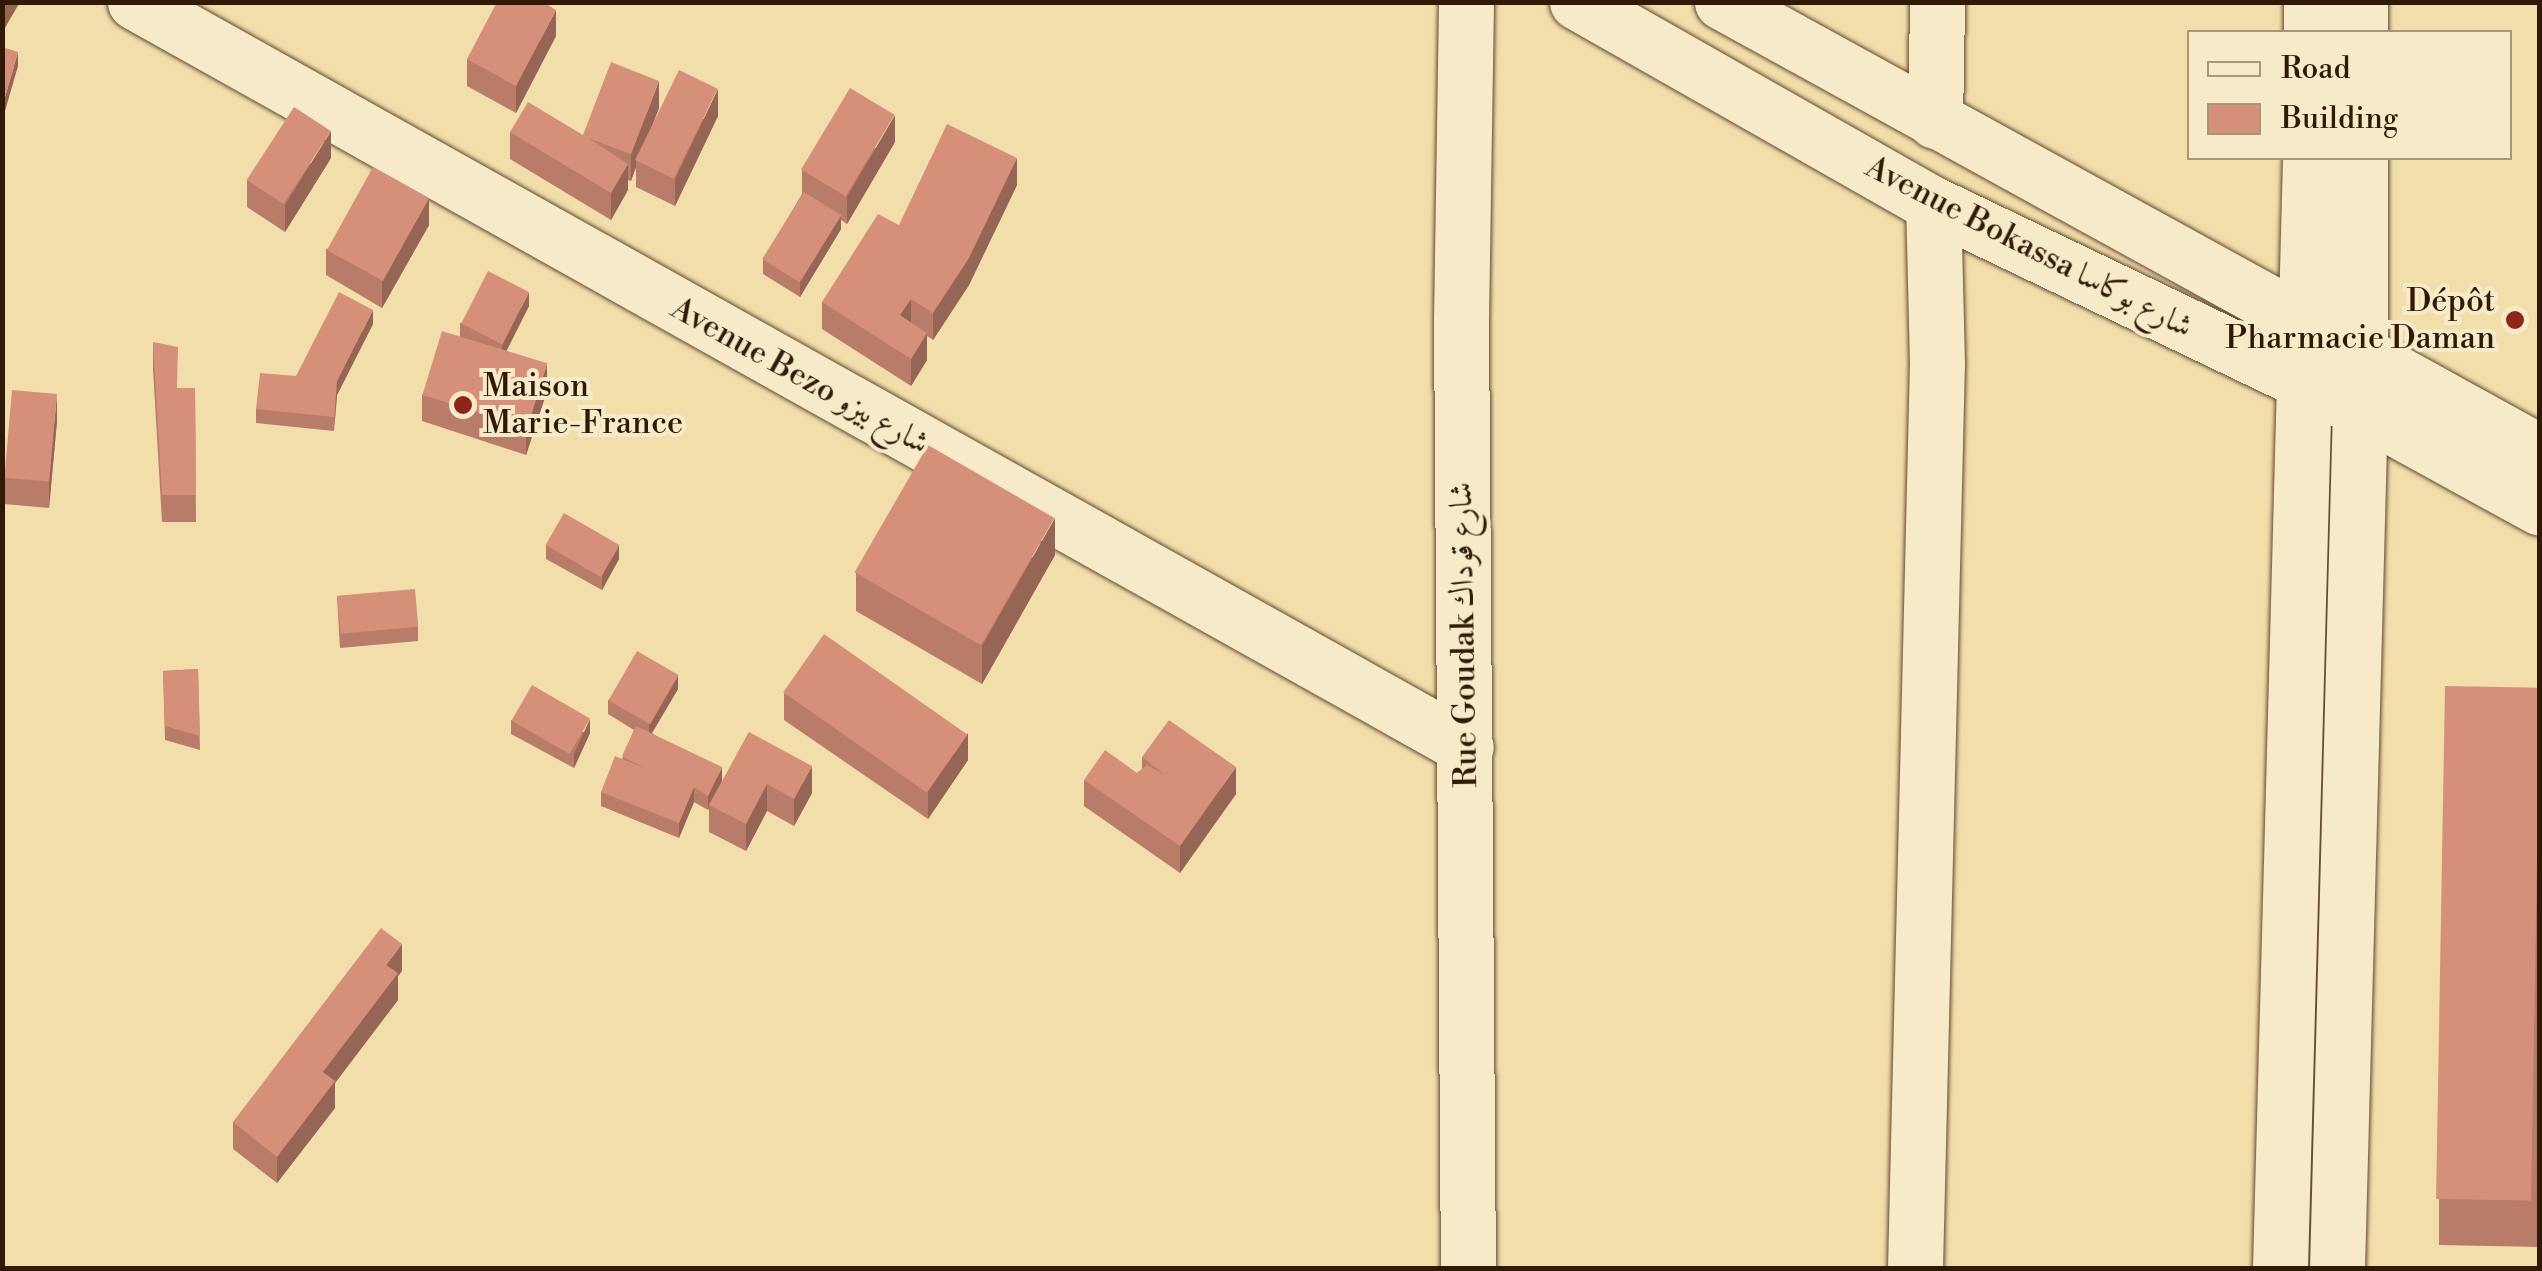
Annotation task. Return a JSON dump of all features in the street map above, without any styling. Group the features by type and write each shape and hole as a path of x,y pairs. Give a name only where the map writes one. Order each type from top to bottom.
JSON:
{"street":[{"name":"Avenue Bezo شارع بيزو","path":"135,2 1466,747"},
{"name":"Rue Goudak شارع قوداك","path":"1466,2 1461,321 1468,1268"},
{"name":"Avenue Bokassa شارع بوكاسا","path":"1577,2 1933,204 2306,387 2360,409 2540,508"},
{"name":"Avenue Bokassa شارع بوكاسا","path":"1722,2 2540,452"},
{"path":"1936,2 1936,121"},
{"path":"2311,2 2311,30"},
{"path":"2360,2 2360,30"},
{"path":"2280,1268 2310,160"},
{"path":"2336,1268 2360,409 2360,160"},
{"path":"1915,1268 1937,364 1933,204"}],"building":[{"path":"497,2 543,2 556,10 516,86 467,59"},
{"path":"2,47 18,52 3,104 2,104"},
{"path":"611,62 659,81 631,154 588,138 628,164 611,193 510,132 528,102 583,135"},
{"path":"679,70 718,89 674,179 635,160"},
{"path":"850,88 895,115 846,196 801,169"},
{"path":"294,107 331,131 284,204 247,180"},
{"path":"947,124 1017,158 969,258 933,313 911,299 900,315 927,333 911,359 822,302 878,214 899,225"},
{"path":"373,167 429,198 383,281 327,250"},
{"path":"804,192 841,215 799,282 762,259"},
{"path":"488,271 529,292 502,344 461,324"},
{"path":"339,292 373,310 337,381 334,417 256,409 260,373 296,376"},
{"path":"442,331 547,363 528,427 422,395"},
{"path":"153,342 178,347 177,388 195,388 196,495 162,495"},
{"path":"12,390 57,394 49,482 4,478"},
{"path":"928,445 1054,518 981,645 854,572"},
{"path":"564,513 619,545 601,577 546,545"},
{"path":"415,589 418,627 341,634 337,596"},
{"path":"824,634 967,734 927,793 783,692"},
{"path":"637,651 679,675 650,724 608,700"},
{"path":"198,669 200,736 165,726 163,671"},
{"path":"532,685 590,718 570,754 512,721"},
{"path":"2445,686 2540,688 2531,1201 2436,1199"},
{"path":"1169,720 1236,767 1180,846 1084,780 1105,750 1137,773 1147,765 1165,775 1142,757"},
{"path":"636,726 722,767 708,796 694,787 679,823 601,792 615,756 644,768 622,756"},
{"path":"749,732 812,766 794,799 767,784 746,824 709,805"},
{"path":"381,928 402,944 386,965 398,973 323,1072 335,1081 277,1157 233,1122"}],"place":[{"name":"Dépôt Pharmacie Daman","path":"2515,320"},
{"name":"Maison Marie-France","path":"463,405"}]}
